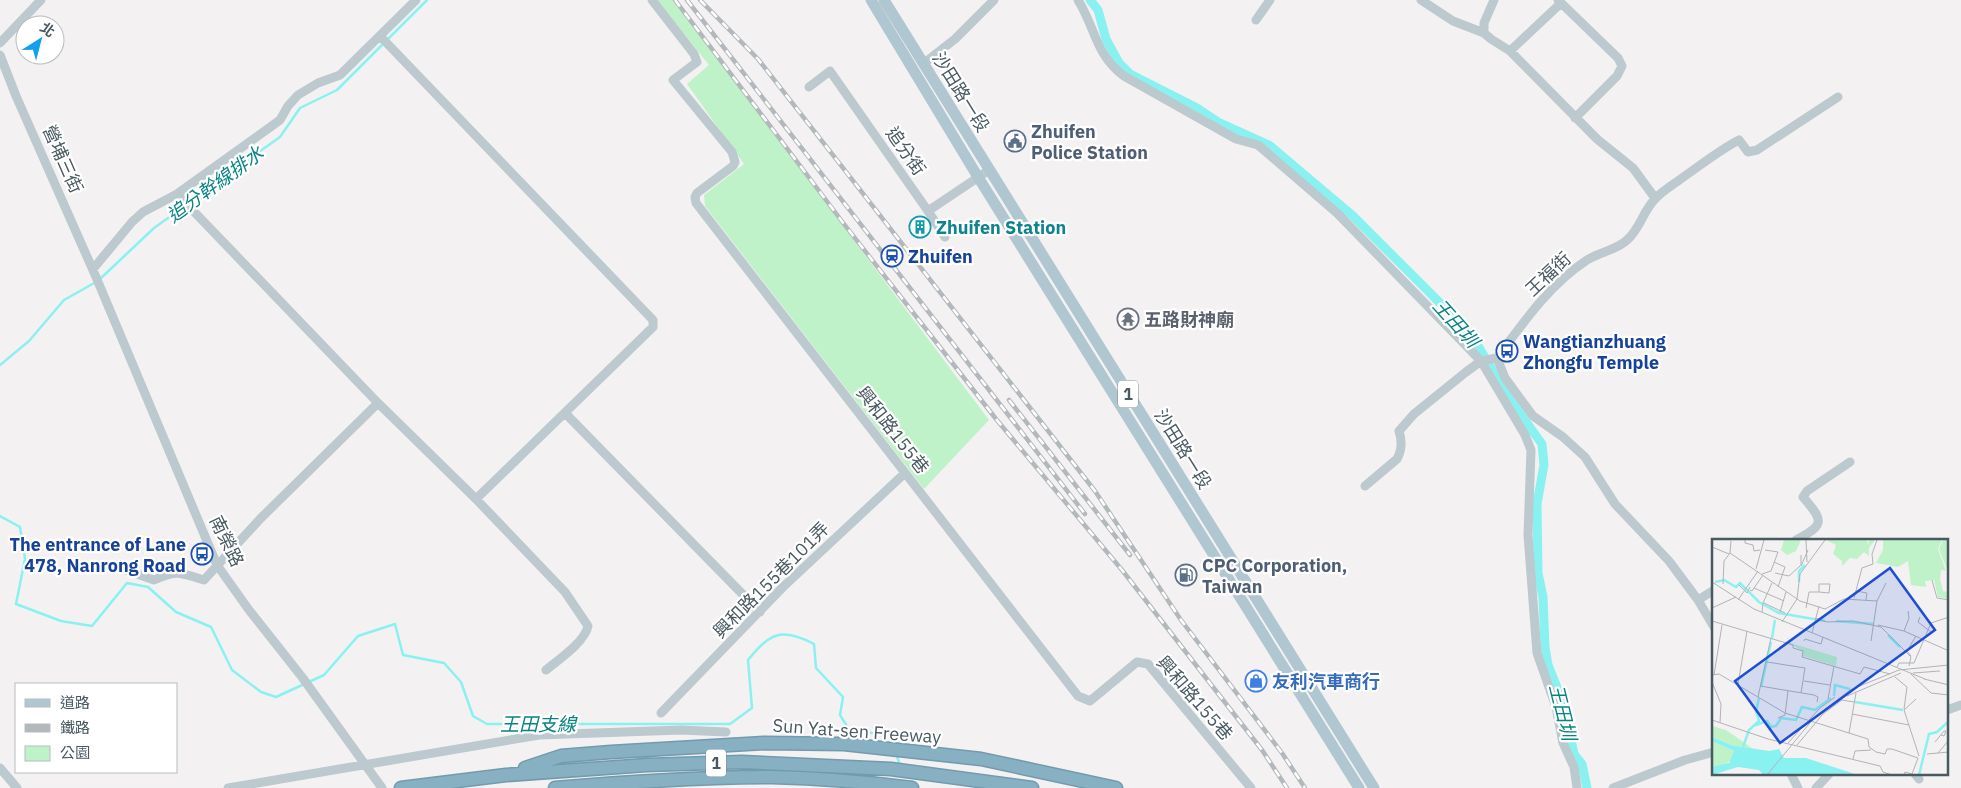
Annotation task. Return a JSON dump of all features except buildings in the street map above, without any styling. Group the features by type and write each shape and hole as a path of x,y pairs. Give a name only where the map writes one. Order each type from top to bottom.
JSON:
{"highway":[{"name":"Sun Yat-sen Freeway","path":"506,774 561,756 764,743 844,744 981,759 1116,788"},
{"name":"Sun Yat-sen Freeway","path":"401,788 506,774 647,765 742,762 891,769 1032,788"},
{"name":"1","path":"556,788 688,778 773,777 870,783 912,788"},
{"path":"600,784 619,788"}],"main road":[{"name":"沙田路一段","path":"871,0 978,177 1359,788"},
{"name":"沙田路一段","path":"884,0 1374,788"}],"street":[{"path":"0,43 41,0"},
{"path":"96,277 132,222 143,212 177,194 280,120 288,106 298,95 318,83 340,75 416,0"},
{"name":"興和路155巷","path":"652,0 694,54 697,62 674,80 732,152 735,162 733,166 697,193 695,197 696,203 1078,696 1090,701 1137,662 1148,664 1251,788"},
{"path":"923,64 955,39 994,0"},
{"path":"1078,0 1102,53 1113,68 1236,139 1258,145 1337,213 1480,361 1525,435 1531,450 1528,536 1537,653 1556,707 1563,743 1574,767 1576,786"},
{"path":"1256,20 1270,0"},
{"path":"1422,0 1452,21 1484,33 1491,40 1510,51 1597,139 1633,168 1655,198 1722,149 1739,140 1748,152 1757,150 1838,97"},
{"path":"1484,33 1484,23 1494,0"},
{"path":"1510,51 1560,1 1618,58 1622,66 1617,76 1575,118"},
{"path":"380,36 653,320 653,327 476,499"},
{"name":"營埔三街","path":"0,55 16,96 96,277"},
{"name":"追分街","path":"809,87 830,71 928,211"},
{"path":"945,237 928,211 989,170"},
{"path":"177,194 378,403 476,499 565,592 588,626 587,631 581,639 546,670"},
{"name":"王福街","path":"1498,358 1532,311 1556,285 1587,260 1627,241 1655,198"},
{"name":"南榮路","path":"96,277 217,565 303,678 382,788"},
{"path":"1365,486 1397,459 1400,453 1402,438 1399,431 1414,414 1480,361 1498,358 1505,378 1533,416 1585,457 1616,504 1669,561 1698,600 1712,624"},
{"path":"123,569 154,580 170,572 181,572 204,580 261,518 378,403"},
{"path":"565,413 760,612"},
{"path":"1798,539 1814,531 1818,524 1814,510 1803,497 1807,490 1850,462"},
{"name":"興和路155巷101弄","path":"661,713 783,587 905,473"},
{"path":"1698,600 1712,591"},
{"path":"1948,710 1961,705"},
{"path":"228,788 539,735 681,730 726,732"},
{"path":"1613,788 1685,760 1712,753"},
{"path":"0,768 17,788"},
{"path":"1792,776 1798,788"},
{"path":"1816,788 1827,776"}],"green space":[{"path":"657,0 673,0 989,420 924,489 705,206 704,195 744,164 687,84 709,65"}],"waterway":[{"name":"追分幹線排水","path":"388,39 427,0"},
{"name":"王田圳","path":"1090,0 1098,10 1106,39 1119,63 1130,74 1197,108 1218,122 1269,145 1353,216 1471,334 1509,398 1542,444 1544,465 1537,504 1538,573 1543,597 1545,647 1548,665 1562,700 1574,754 1582,764 1587,788"},
{"name":"追分幹線排水","path":"189,202 280,137 300,108 337,90 384,43"},
{"name":"追分幹線排水","path":"100,279 154,228 185,206"},
{"name":"追分幹線排水","path":"0,365 29,341 64,300 96,282"},
{"name":"王田支線","path":"0,516 20,527 25,559 16,604 61,621 92,626 127,583 148,587 176,612 211,627 232,670 261,692 276,697 324,675 358,636 395,624 403,655 444,663 461,682 473,716 487,724 730,724 752,708 748,660 763,644 770,639 784,634 814,644 816,668 843,697 840,715 848,728 891,737 894,746"},
{"name":"王田支線","path":"896,754 900,765"}],"railway":[{"path":"675,0 844,224 996,419 1122,570 1262,750 1287,788"},
{"path":"687,0 1085,514"},
{"path":"700,0 758,59 1095,491 1181,620 1282,753 1305,788"},
{"path":"1009,400 1130,555"}],"place":[{"name":"Zhuifen Police Station","path":"1015,141"},
{"name":"Zhuifen Station","path":"920,227"},
{"name":"Zhuifen","path":"892,256"},
{"name":"五路財神廟","path":"1128,319"},
{"name":"Wangtianzhuang Zhongfu Temple","path":"1507,351"},
{"name":"The entrance of Lane 478, Nanrong Road","path":"202,554"},
{"name":"CPC Corporation, Taiwan","path":"1186,575"},
{"name":"友利汽車商行","path":"1256,681"}]}
